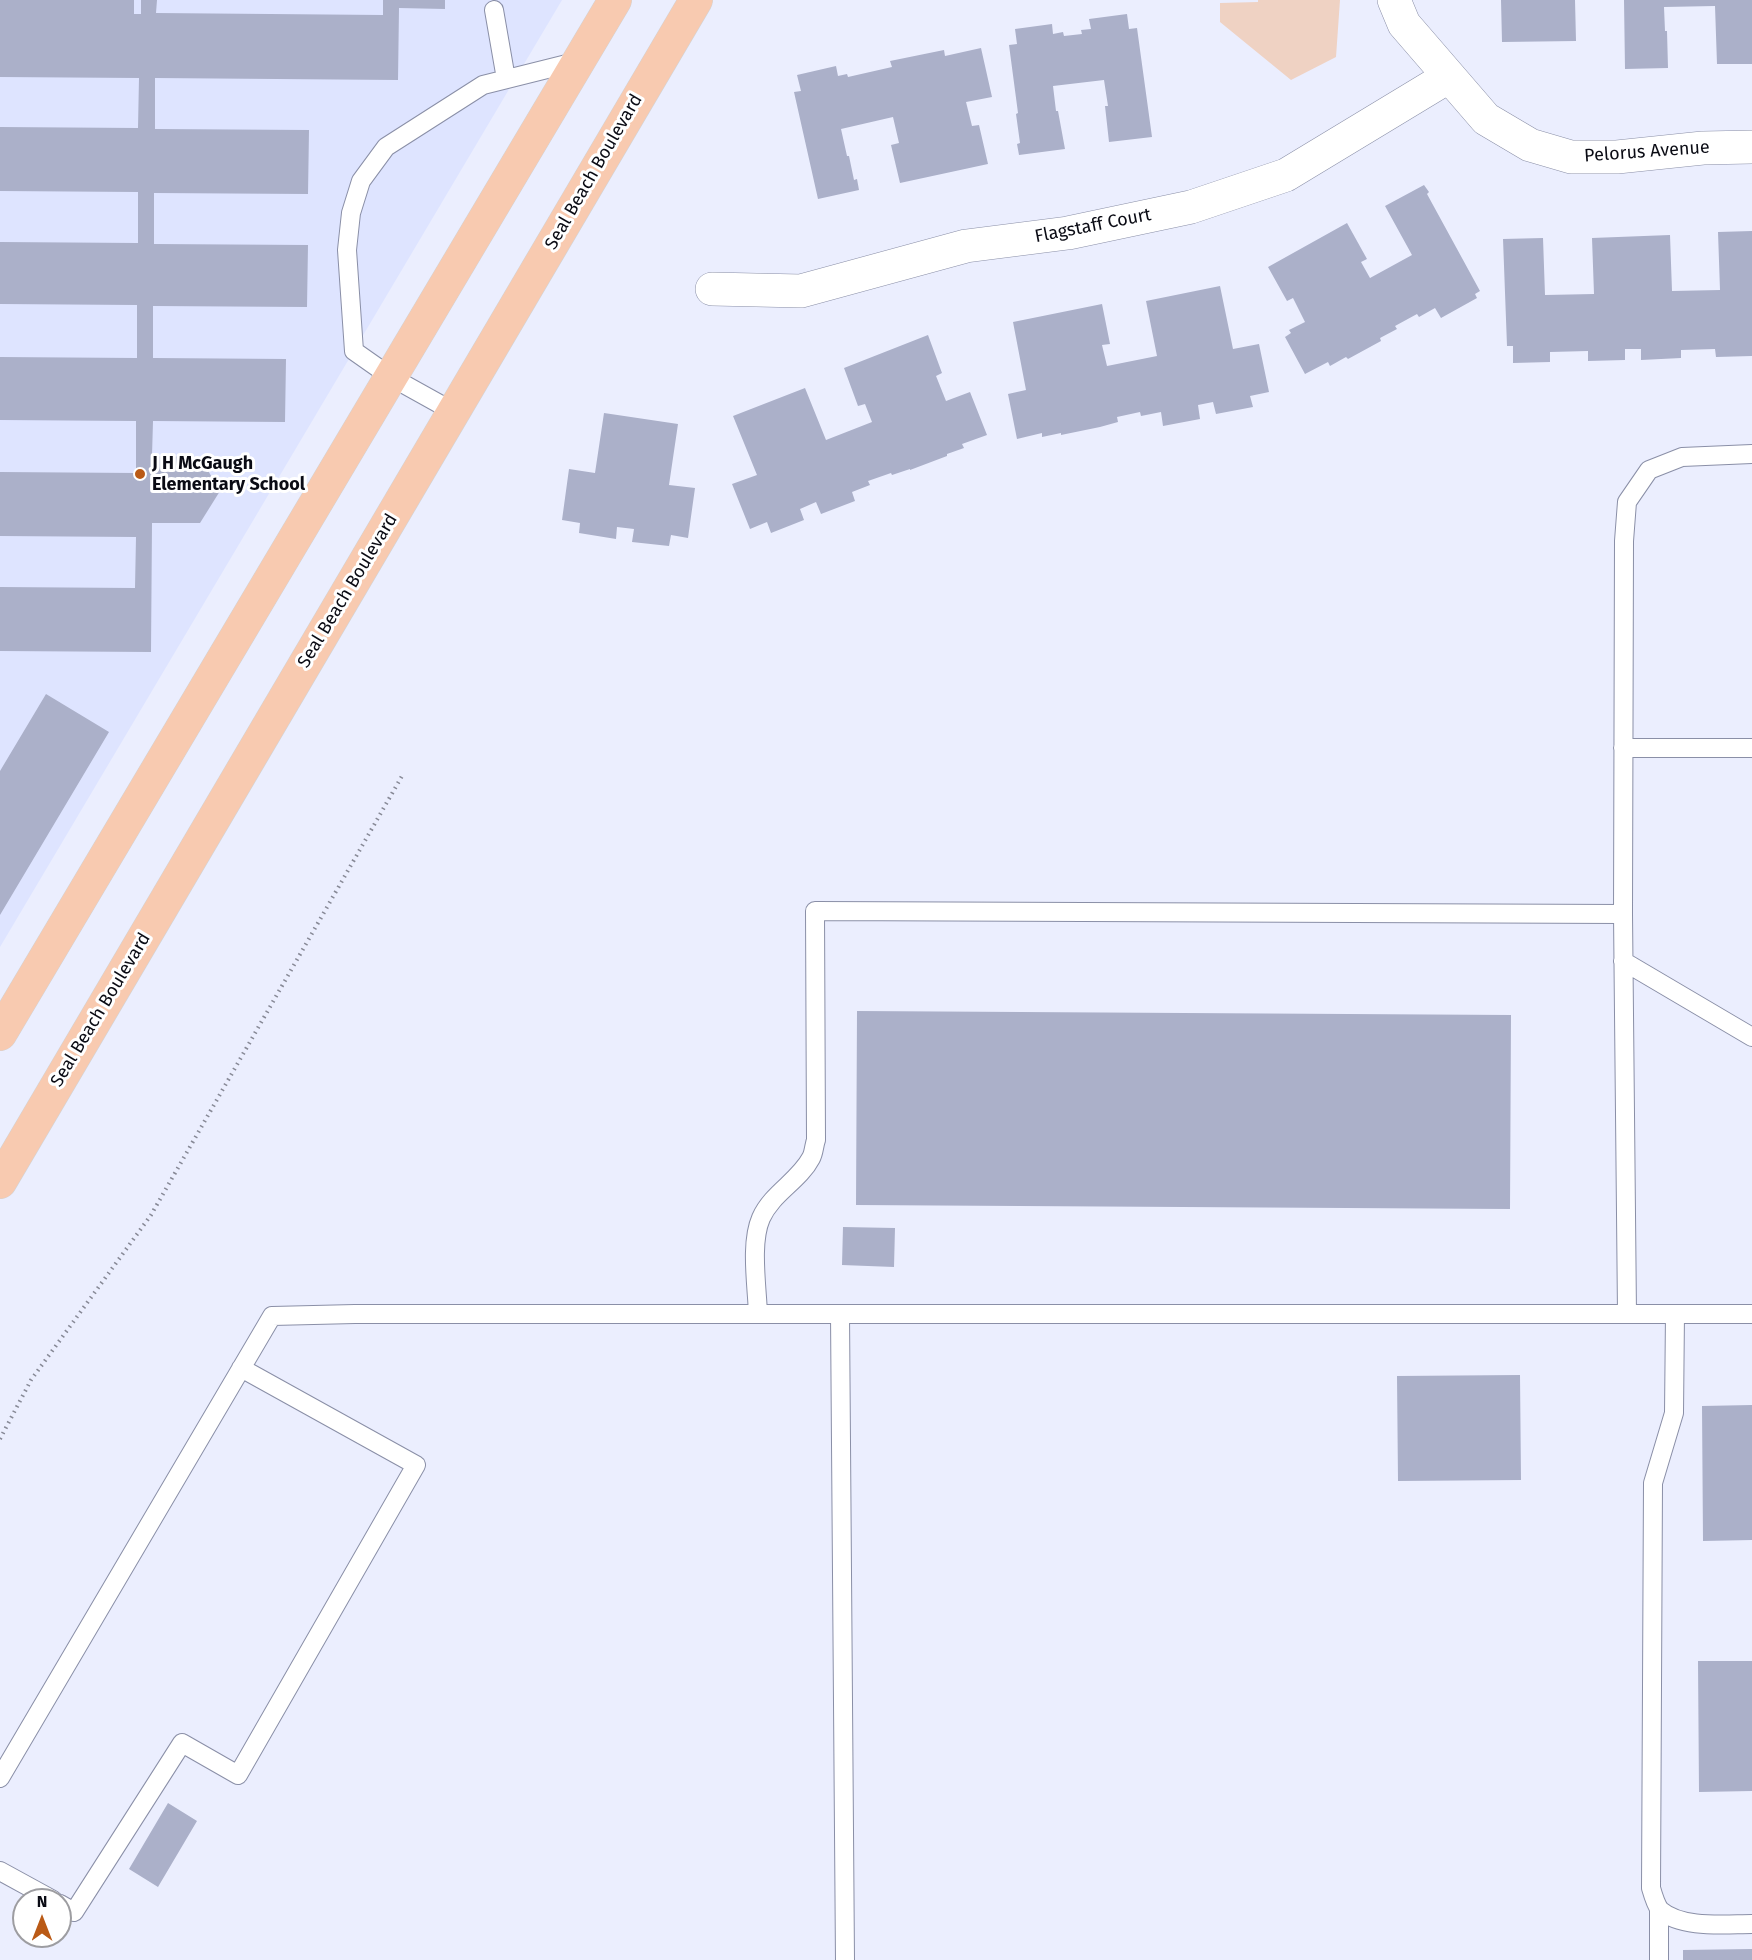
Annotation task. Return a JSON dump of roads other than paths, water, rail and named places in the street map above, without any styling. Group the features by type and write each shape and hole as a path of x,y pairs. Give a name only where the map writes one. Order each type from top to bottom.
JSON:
{"main road":[{"path":"0,1034 615,0"},
{"name":"Seal Beach Boulevard","path":"0,1182 696,0"}],"street":[{"name":"Pelorus Avenue","path":"1394,0 1404,24 1486,119 1530,145 1571,157 1617,157 1703,148 1752,147"},
{"name":"Flagstaff Court","path":"712,289 801,291 966,246 1068,233 1191,207 1286,175 1448,77"}],"lane":[{"path":"494,10 506,79"},
{"path":"454,412 391,377 354,351 347,250 351,213 361,181 386,147 483,85 579,62"},
{"path":"1627,1314 1623,748 1624,541 1627,502 1649,470 1682,457 1752,454"},
{"path":"1623,748 1752,748"},
{"path":"758,1314 756,1238 762,1218 775,1197 795,1179 812,1157 816,1140 815,911 1623,914"},
{"path":"1623,961 1752,1037"},
{"path":"0,1778 272,1316 355,1314 1752,1314"},
{"path":"840,1314 845,1960"},
{"path":"1659,1960 1659,1909 1651,1888 1652,1520 1653,1483 1674,1413 1675,1314"},
{"path":"72,1911 74,1912 182,1743 237,1775 417,1465 241,1368"},
{"path":"0,1870 32,1888"},
{"path":"1659,1909 1677,1919 1701,1923 1752,1924"}],"place":[{"name":"J H McGaugh Elementary School","path":"140,474"}]}
